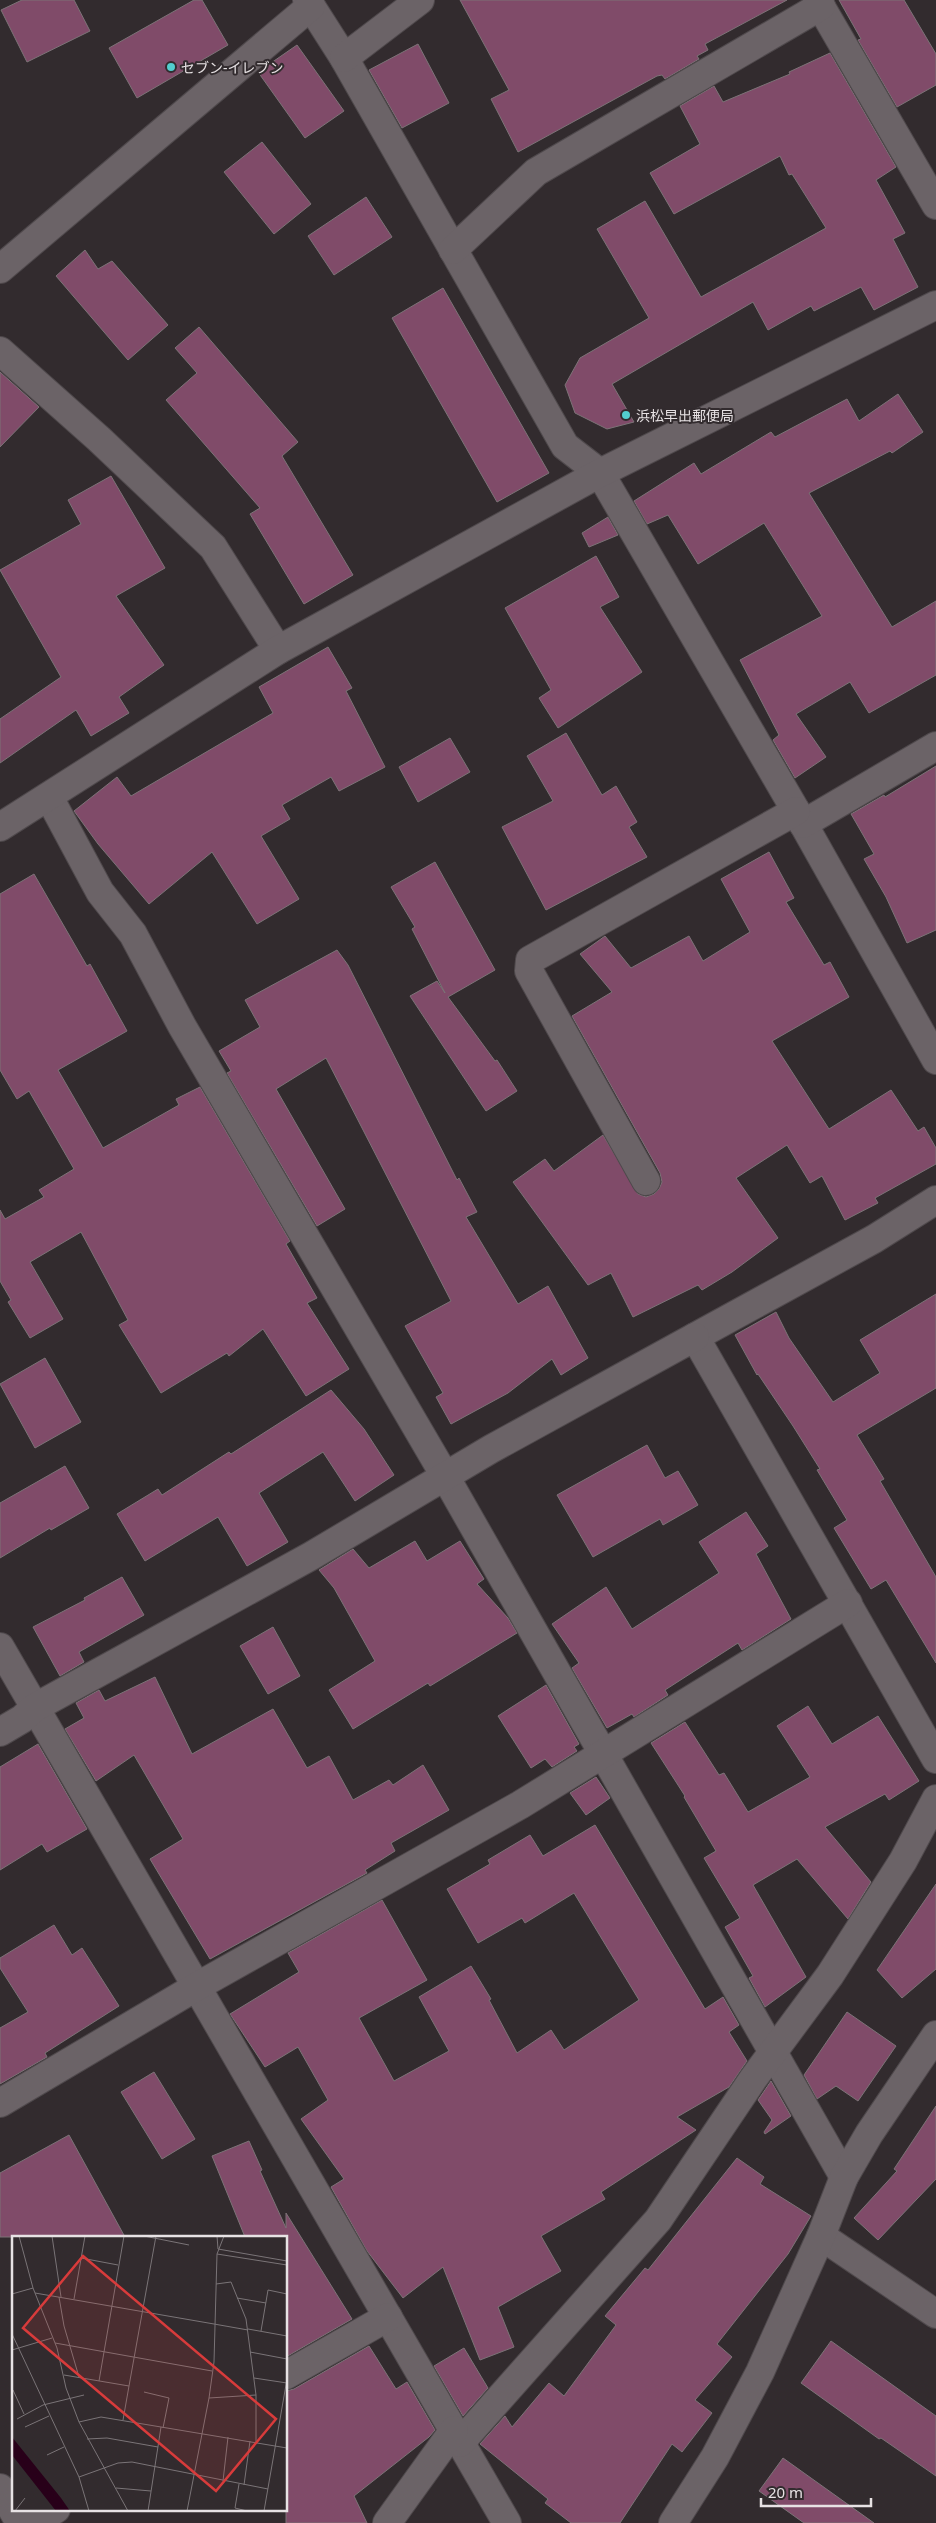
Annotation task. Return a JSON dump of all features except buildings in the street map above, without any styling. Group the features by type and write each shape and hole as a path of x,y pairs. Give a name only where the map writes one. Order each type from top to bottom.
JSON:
{"street":[{"path":"344,58 420,0"},
{"path":"0,269 309,3 344,58 565,446 600,472 800,818 936,1060"},
{"path":"453,250 536,172 819,3 936,205"},
{"path":"0,827 278,650 600,472 936,305"},
{"path":"0,351 99,438 213,547 278,650"},
{"path":"646,1181 529,971 530,960 936,746"},
{"path":"49,797 100,892 133,934 187,1034 445,1476 844,2176"},
{"path":"0,1732 22,1719 34,1708 310,1556 445,1476 874,1239 936,1200"},
{"path":"695,1337 936,1759"},
{"path":"0,2103 196,1987 512,1810 848,1603"},
{"path":"0,1648 507,2523"},
{"path":"387,2523 457,2437 658,2220 774,2051 830,1975 902,1861 936,1799"},
{"path":"673,2523 715,2457 760,2372 822,2236 844,2176 869,2134 936,2035"},
{"path":"822,2236 936,2314"},
{"path":"288,2375 388,2317"},
{"path":"0,2488 12,2509"},
{"path":"13,2510 20,2523"},
{"path":"33,2523 54,2510"}],"place":[{"name":"セブン-イレブン","path":"171,67"},
{"name":"浜松早出郵便局","path":"626,415"}]}
